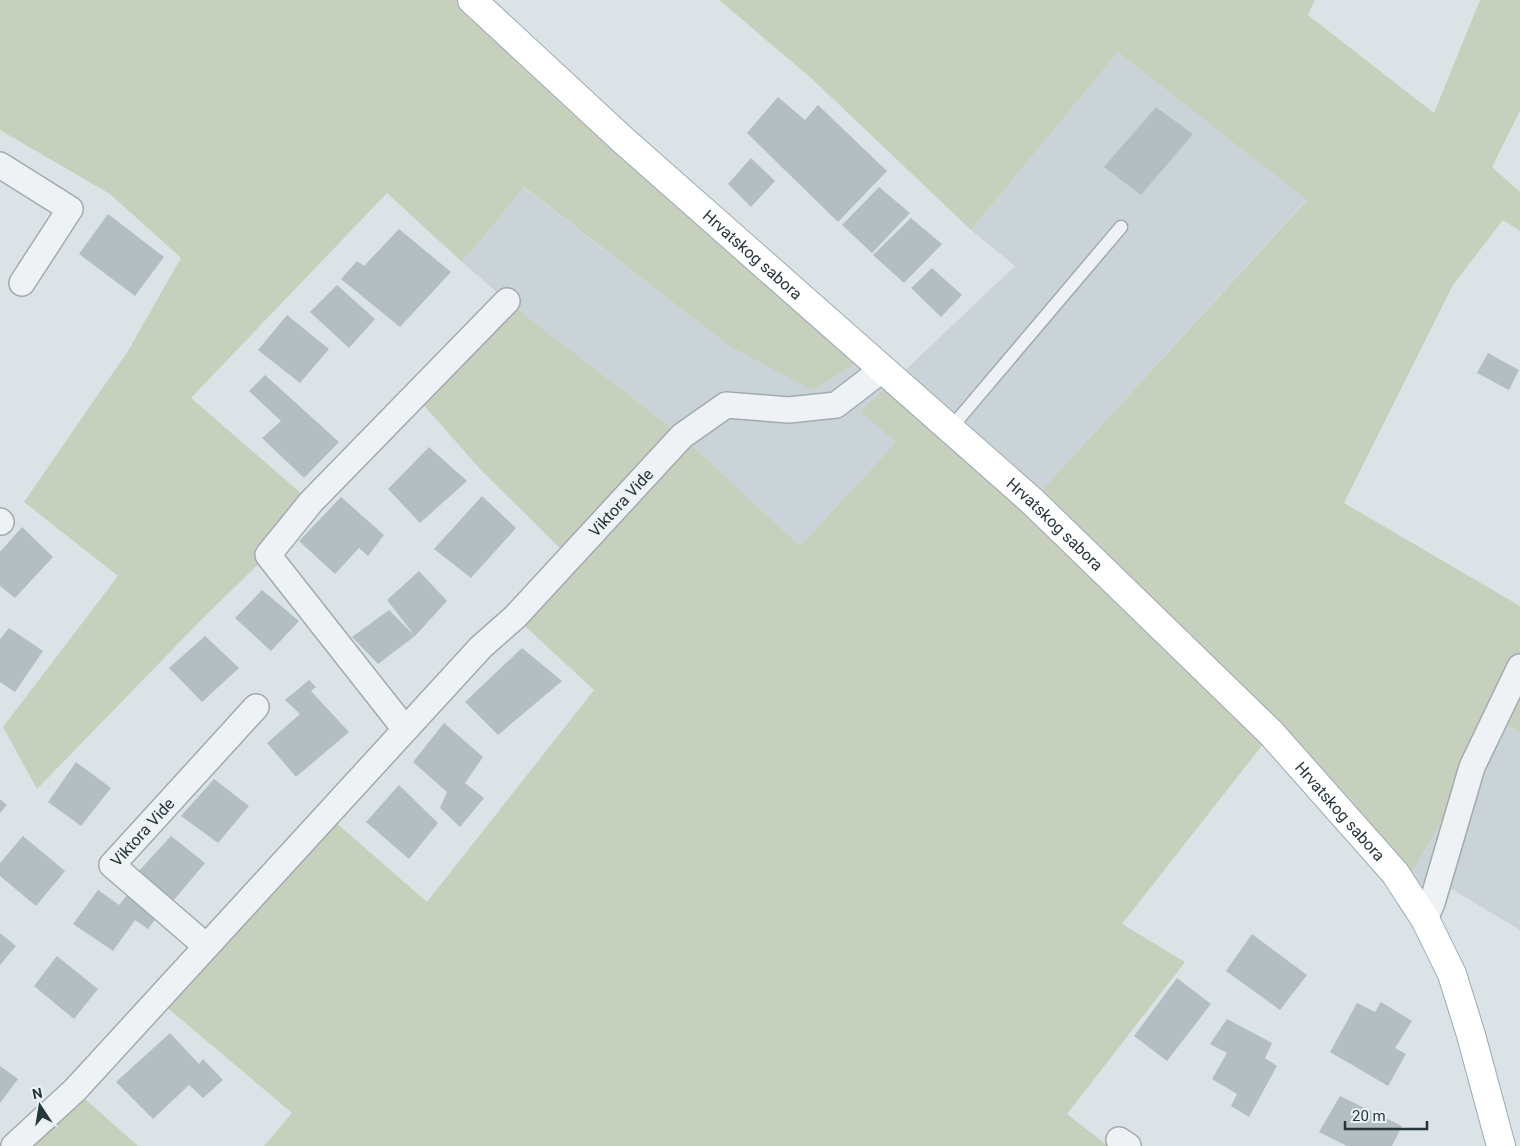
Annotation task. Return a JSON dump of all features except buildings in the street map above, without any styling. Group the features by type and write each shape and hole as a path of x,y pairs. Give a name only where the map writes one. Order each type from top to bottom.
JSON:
{"main road":[{"name":"Hrvatskog sabora","path":"472,0 623,140 1032,502 1271,733 1395,873 1426,919 1452,974 1471,1035 1501,1146"}],"street":[{"path":"0,165 70,208 22,283"},
{"path":"405,729 268,555 311,502 507,300"},
{"name":"Viktora Vide","path":"19,1145 75,1090 481,647 515,616 682,436 726,405 789,410 836,405 883,369"},
{"path":"1426,919 1472,767 1520,667"},
{"name":"Viktora Vide","path":"206,946 112,865 256,707"}],"lane":[{"path":"950,429 1121,227"}],"shaded area":[{"path":"1118,52 1307,199 1032,501 896,442 800,546 682,436 507,301 462,262 523,187 728,345 868,356 895,380 1015,266 971,230"},
{"path":"1494,718 1520,732 1520,930 1438,881 1404,887 1472,767"}],"green space":[{"path":"0,0 472,0 868,356 812,390 728,345 524,187 462,262 387,193 191,398 311,502 268,555 205,616 37,789 3,727 118,576 24,502 128,351 181,258 110,194 0,130"},
{"path":"719,0 1315,0 1308,15 1434,113 1480,0 1520,0 1520,111 1492,167 1520,192 1520,231 1503,220 1453,285 1344,503 1520,606 1520,732 1495,718 1472,767 1404,887 1271,734 1122,924 1185,962 1067,1114 1108,1146 264,1146 292,1113 157,999 326,814 427,902 594,690 515,617 569,557 480,469 414,394 507,301 682,436 800,546 896,442 860,411 895,380 1032,501 1307,200 1118,52 971,230 810,77"},
{"path":"75,1090 138,1146 14,1146"}]}
